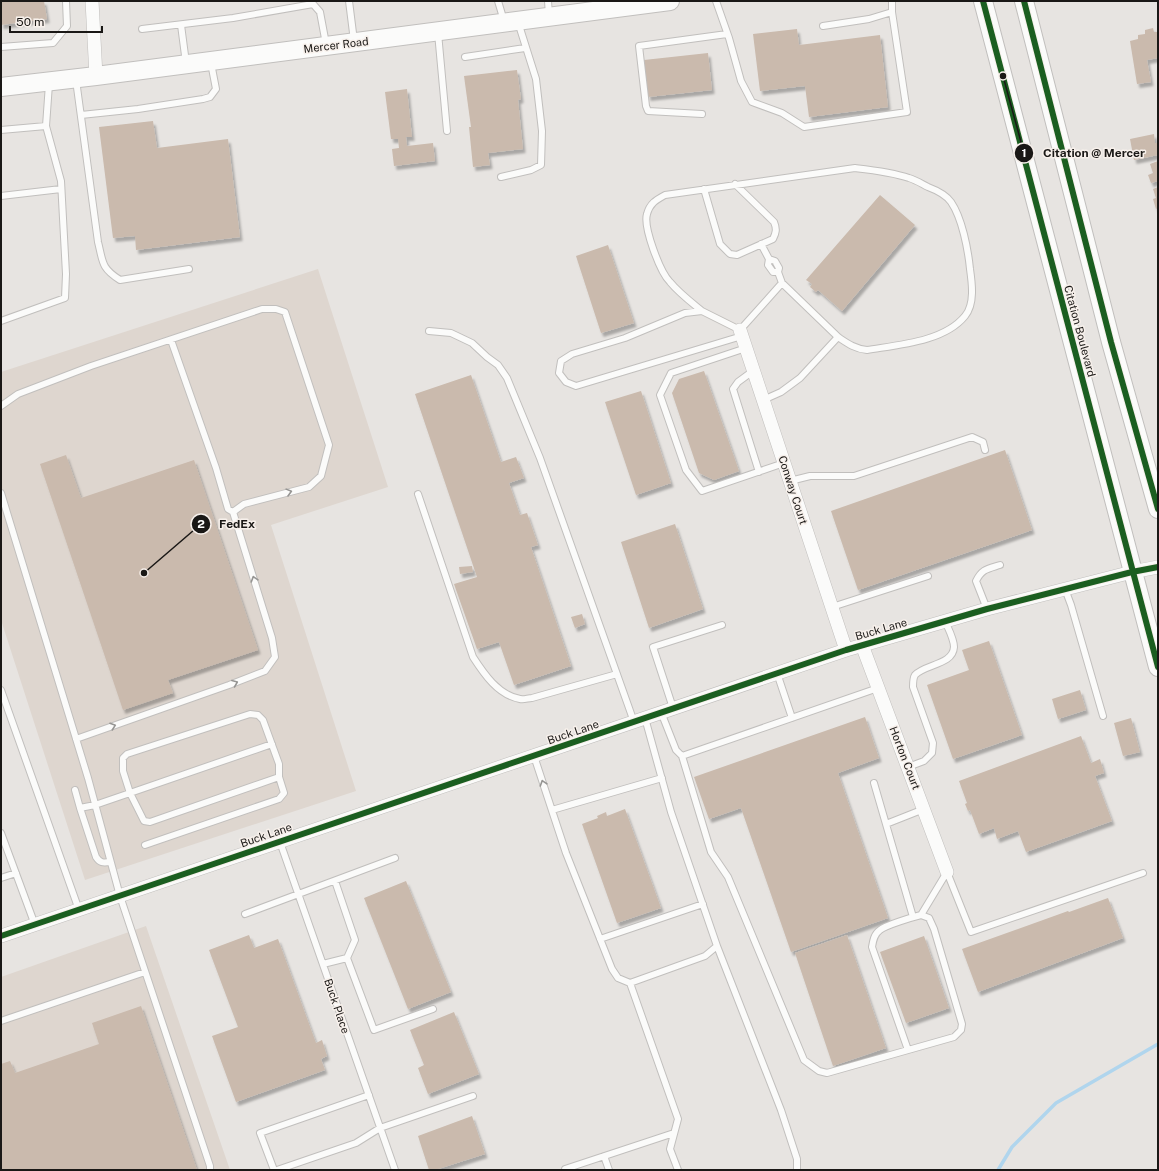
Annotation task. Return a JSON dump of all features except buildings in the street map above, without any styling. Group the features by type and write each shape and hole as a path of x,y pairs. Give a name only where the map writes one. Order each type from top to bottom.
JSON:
{"main road":[{"name":"Mercer Road","path":"1,86 96,76 511,22 549,9 670,1"},
{"name":"Citation Boulevard","path":"983,1 1158,667"},
{"path":"1024,1 1111,342 1158,509"}],"street":[{"path":"92,1 96,76"},
{"name":"Conway Court","path":"742,338 846,650"},
{"name":"Buck Lane","path":"1,936 846,650 987,608 1158,567"},
{"name":"Horton Court","path":"862,645 947,872"}],"lane":[{"path":"1,47 53,43 67,26 66,1"},
{"path":"349,1 355,42"},
{"path":"498,1 525,48 536,79 542,131 541,165 531,170 501,177"},
{"path":"716,1 741,82 752,102 782,113 804,127 907,112 892,12 892,1"},
{"path":"142,29 232,18 314,4 320,12 326,46"},
{"path":"823,26 869,19 892,12"},
{"path":"181,25 187,64"},
{"path":"438,31 447,131"},
{"path":"702,114 648,111 646,106 638,46 727,34"},
{"path":"465,57 525,48"},
{"path":"81,115 138,109 203,99 210,96 216,89 211,61"},
{"path":"76,78 98,242 104,266 109,274 120,280 189,269"},
{"path":"1,321 65,298 66,274 61,181 46,126 49,81"},
{"path":"1,130 46,126"},
{"path":"742,338 702,311 669,282 658,264 648,232 646,215 652,203 665,195 855,168 878,170 908,178 936,190 950,201 956,212 969,260 972,288 970,304 966,315 954,325 932,338 866,350 860,349 838,337 782,283 778,272 779,268 775,261 769,259 761,244"},
{"path":"704,189 720,244 725,251 730,254 737,255 773,239 776,233 776,227 774,222 766,213 735,184"},
{"path":"1,196 61,189"},
{"path":"782,283 742,338 670,373 660,394 686,470 702,490 759,472 784,462"},
{"path":"1,406 18,394 90,366 262,309 285,312 329,445 321,476 309,487 244,504 233,512"},
{"path":"702,311 685,312 625,338 572,354 561,361 559,373 566,382 576,386 742,338"},
{"path":"429,331 451,333 472,343 498,365 508,378 540,458 617,674 639,720 662,778 671,812 717,946 781,1110 797,1159 797,1170"},
{"path":"763,400 780,392 800,378 838,337"},
{"path":"76,739 265,671 275,657 272,638 233,512 228,509 216,468 171,340"},
{"path":"753,371 738,382 733,389 759,472"},
{"path":"790,481 810,476 854,476 972,437 983,442 985,450"},
{"path":"1,493 76,739 120,896 210,1166 210,1170"},
{"path":"418,494 473,657 497,687 508,695 521,699 532,698 617,674"},
{"path":"987,608 976,581 984,570 1000,565"},
{"path":"832,607 928,576"},
{"path":"1065,589 1103,716"},
{"path":"908,767 924,761 932,753 933,743 913,687 913,679 921,671 947,659 953,651 954,646 945,620"},
{"path":"722,625 653,647 676,750 682,756 711,852 728,877 804,1060 819,1071 827,1073 954,1037 960,1030 962,1024 934,929 929,918 921,915 913,916 879,930 874,937 872,947 908,1050"},
{"path":"778,673 792,718"},
{"path":"682,756 878,688"},
{"path":"1,690 79,910"},
{"path":"145,845 279,799 284,793 279,777 279,764 263,720 258,715 250,714 127,754 123,758 123,771 130,793 144,821 150,822 279,777"},
{"path":"80,808 95,805 272,744"},
{"path":"534,756 566,853 612,969 618,978 630,983 705,956 717,946"},
{"path":"552,810 662,778"},
{"path":"874,782 913,916"},
{"path":"74,790 96,858 102,863 110,862"},
{"path":"886,824 924,809"},
{"path":"1,833 35,924"},
{"name":"Buck Place","path":"280,842 395,1170"},
{"path":"245,914 395,858"},
{"path":"921,915 947,872"},
{"path":"947,872 970,932 1143,873"},
{"path":"1,878 16,873"},
{"path":"335,881 355,940 347,958 374,1030 433,1009"},
{"path":"600,939 703,904"},
{"path":"323,964 347,958"},
{"path":"1,1021 145,972"},
{"path":"630,983 678,1119 670,1148 678,1170"},
{"path":"368,1095 260,1133 275,1170 356,1143 380,1128 473,1096"},
{"path":"565,1170 674,1133"},
{"path":"604,1156 609,1170"}],"shaded area":[{"path":"318,269 388,487 271,525 356,791 85,880 1,620 1,372"},
{"path":"146,926 230,1170 1,1170 1,977"}],"waterway":[{"path":"998,1170 1012,1147 1056,1103 1158,1044"}],"cycle path":[{"path":"983,1 1158,667"},
{"path":"1024,1 1111,342 1158,509"},
{"path":"1,936 846,650 987,609 1132,572 1158,567"}],"place":[{"name":"Citation @ Mercer","path":"1003,76"},
{"name":"FedEx","path":"144,573"}]}
